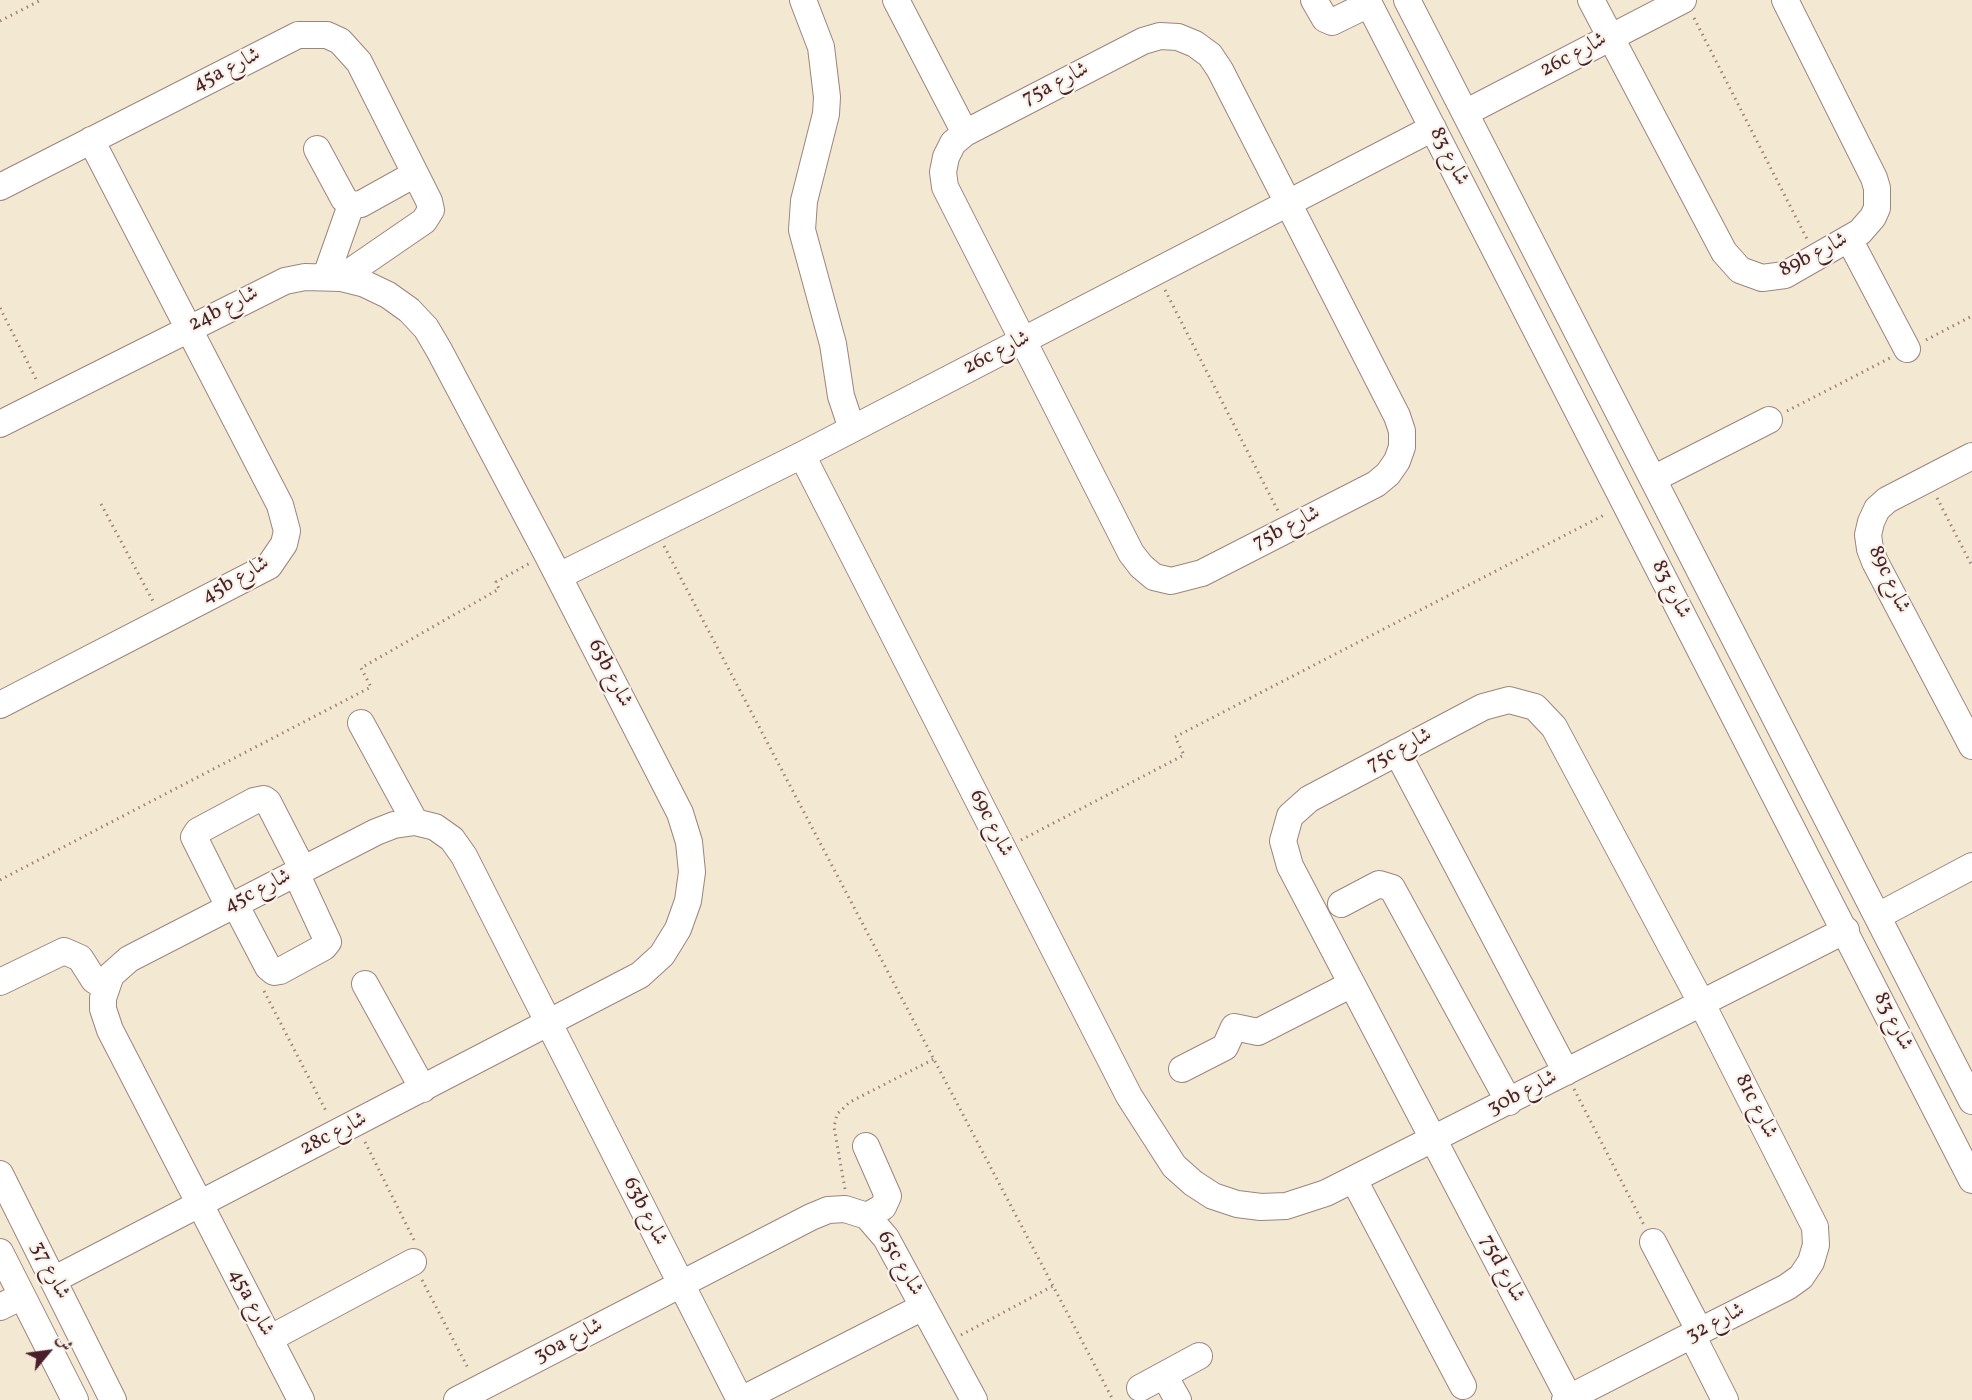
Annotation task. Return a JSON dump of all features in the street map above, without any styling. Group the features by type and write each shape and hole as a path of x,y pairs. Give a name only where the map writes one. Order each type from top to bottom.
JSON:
{"street":[{"path":"803,0 822,46 827,98 826,114 804,201 802,230 832,344 841,396 852,429"},
{"path":"896,0 965,133"},
{"path":"1314,0 1325,19 1332,22 1368,2"},
{"name":"شارع 83","path":"1407,0 1972,1101"},
{"name":"89b شارع","path":"1591,0 1731,262 1750,275 1773,278 1785,275 1860,232 1873,217 1877,208 1877,188 1785,0"},
{"name":"شارع 83","path":"1368,2 1846,930 1972,1180"},
{"name":"26c شارع","path":"1465,113 1610,38 1687,5"},
{"name":"45a شارع","path":"0,187 298,35 327,35 340,41 358,63 430,205 427,218 333,277"},
{"name":"75a شارع","path":"1023,341 945,187 943,172 946,157 953,143 965,133 1143,41 1160,36 1178,37 1195,44 1210,55 1290,202"},
{"name":"26c شارع","path":"559,576 802,455 1433,128"},
{"path":"91,140 189,328"},
{"path":"316,149 344,199 351,205 361,204 415,174"},
{"name":"75b شارع","path":"1023,341 1131,553 1154,577 1171,581 1202,573 1376,484 1397,462 1402,447 1402,431 1397,416 1290,202"},
{"path":"333,277 351,205"},
{"path":"1849,239 1907,349"},
{"name":"24b شارع","path":"0,424 285,281 333,277 365,284 395,300 426,328 439,350"},
{"name":"45b شارع","path":"0,705 269,566 284,544 287,531 280,505 189,328"},
{"name":"65b شارع","path":"439,350 548,554 680,813 689,842 692,872 688,901 678,929 662,954 640,975 615,991"},
{"path":"1653,479 1768,420"},
{"name":"69c شارع","path":"802,455 1129,1096 1174,1166 1193,1183"},
{"name":"89c شارع","path":"1972,456 1887,500 1877,509 1869,528 1870,549 1972,746"},
{"path":"1666,584 1690,602 1746,702 1751,705 1757,703 1762,692"},
{"name":"75c شارع","path":"1434,1140 1290,866 1283,841 1285,828 1298,806 1397,752 1496,702 1523,702 1546,716 1702,1004"},
{"path":"361,723 415,822 435,827 452,839 464,856 548,1024"},
{"path":"1397,752 1566,1072"},
{"path":"264,799 268,802 299,871 328,942 324,947 274,972 268,967 194,837 198,831 254,801 264,799"},
{"name":"45c شارع","path":"105,987 111,975 129,959 376,832 394,825 415,822"},
{"path":"1878,916 1972,866"},
{"path":"1341,904 1379,884 1392,888 1509,1102"},
{"name":"30b شارع","path":"1193,1183 1214,1196 1237,1204 1261,1207 1286,1206 1308,1200 1434,1140 1846,930"},
{"path":"0,982 64,951 80,958 94,981 105,987 103,1009 105,1020 199,1205"},
{"path":"365,984 423,1089"},
{"path":"1182,1069 1225,1047 1234,1027 1258,1032 1352,984"},
{"name":"28c شارع","path":"53,1280 615,991"},
{"name":"81c شارع","path":"1702,1004 1809,1210"},
{"name":"63b شارع","path":"548,1024 741,1400"},
{"name":"75d شارع","path":"1434,1140 1567,1399"},
{"path":"680,1284 828,1210 856,1213 883,1206 888,1196 866,1146"},
{"name":"شارع 37","path":"0,1174 113,1400"},
{"path":"1354,1180 1463,1386"},
{"name":"45a شارع","path":"199,1205 301,1400"},
{"name":"شارع 32","path":"1567,1399 1787,1287 1801,1276 1811,1262 1816,1245 1815,1227 1809,1210"},
{"name":"65c شارع","path":"856,1213 886,1238 974,1400"},
{"path":"1653,1242 1725,1400"},
{"name":"شارع 37","path":"0,1252 11,1302 75,1400"},
{"path":"269,1339 413,1262"},
{"name":"30a شارع","path":"457,1400 680,1284"},
{"path":"741,1400 923,1306"},
{"path":"1140,1388 1199,1356"},
{"path":"1164,1375 1178,1400"}],"path":[{"path":"0,21 41,0"},
{"path":"1687,5 1816,257"},
{"path":"1155,272 1288,529"},
{"path":"0,308 47,400"},
{"path":"1768,420 1972,316"},
{"path":"1927,478 1972,566"},
{"path":"101,504 164,621"},
{"path":"1003,849 1184,755 1175,737 1625,504"},
{"path":"655,528 1113,1400"},
{"path":"0,880 371,687 361,668 499,590 496,582 548,554"},
{"path":"261,984 338,1133"},
{"path":"856,1213 845,1190 834,1127 837,1114 850,1102 934,1059"},
{"path":"1566,1072 1653,1242"},
{"path":"944,1344 1053,1286"}]}
